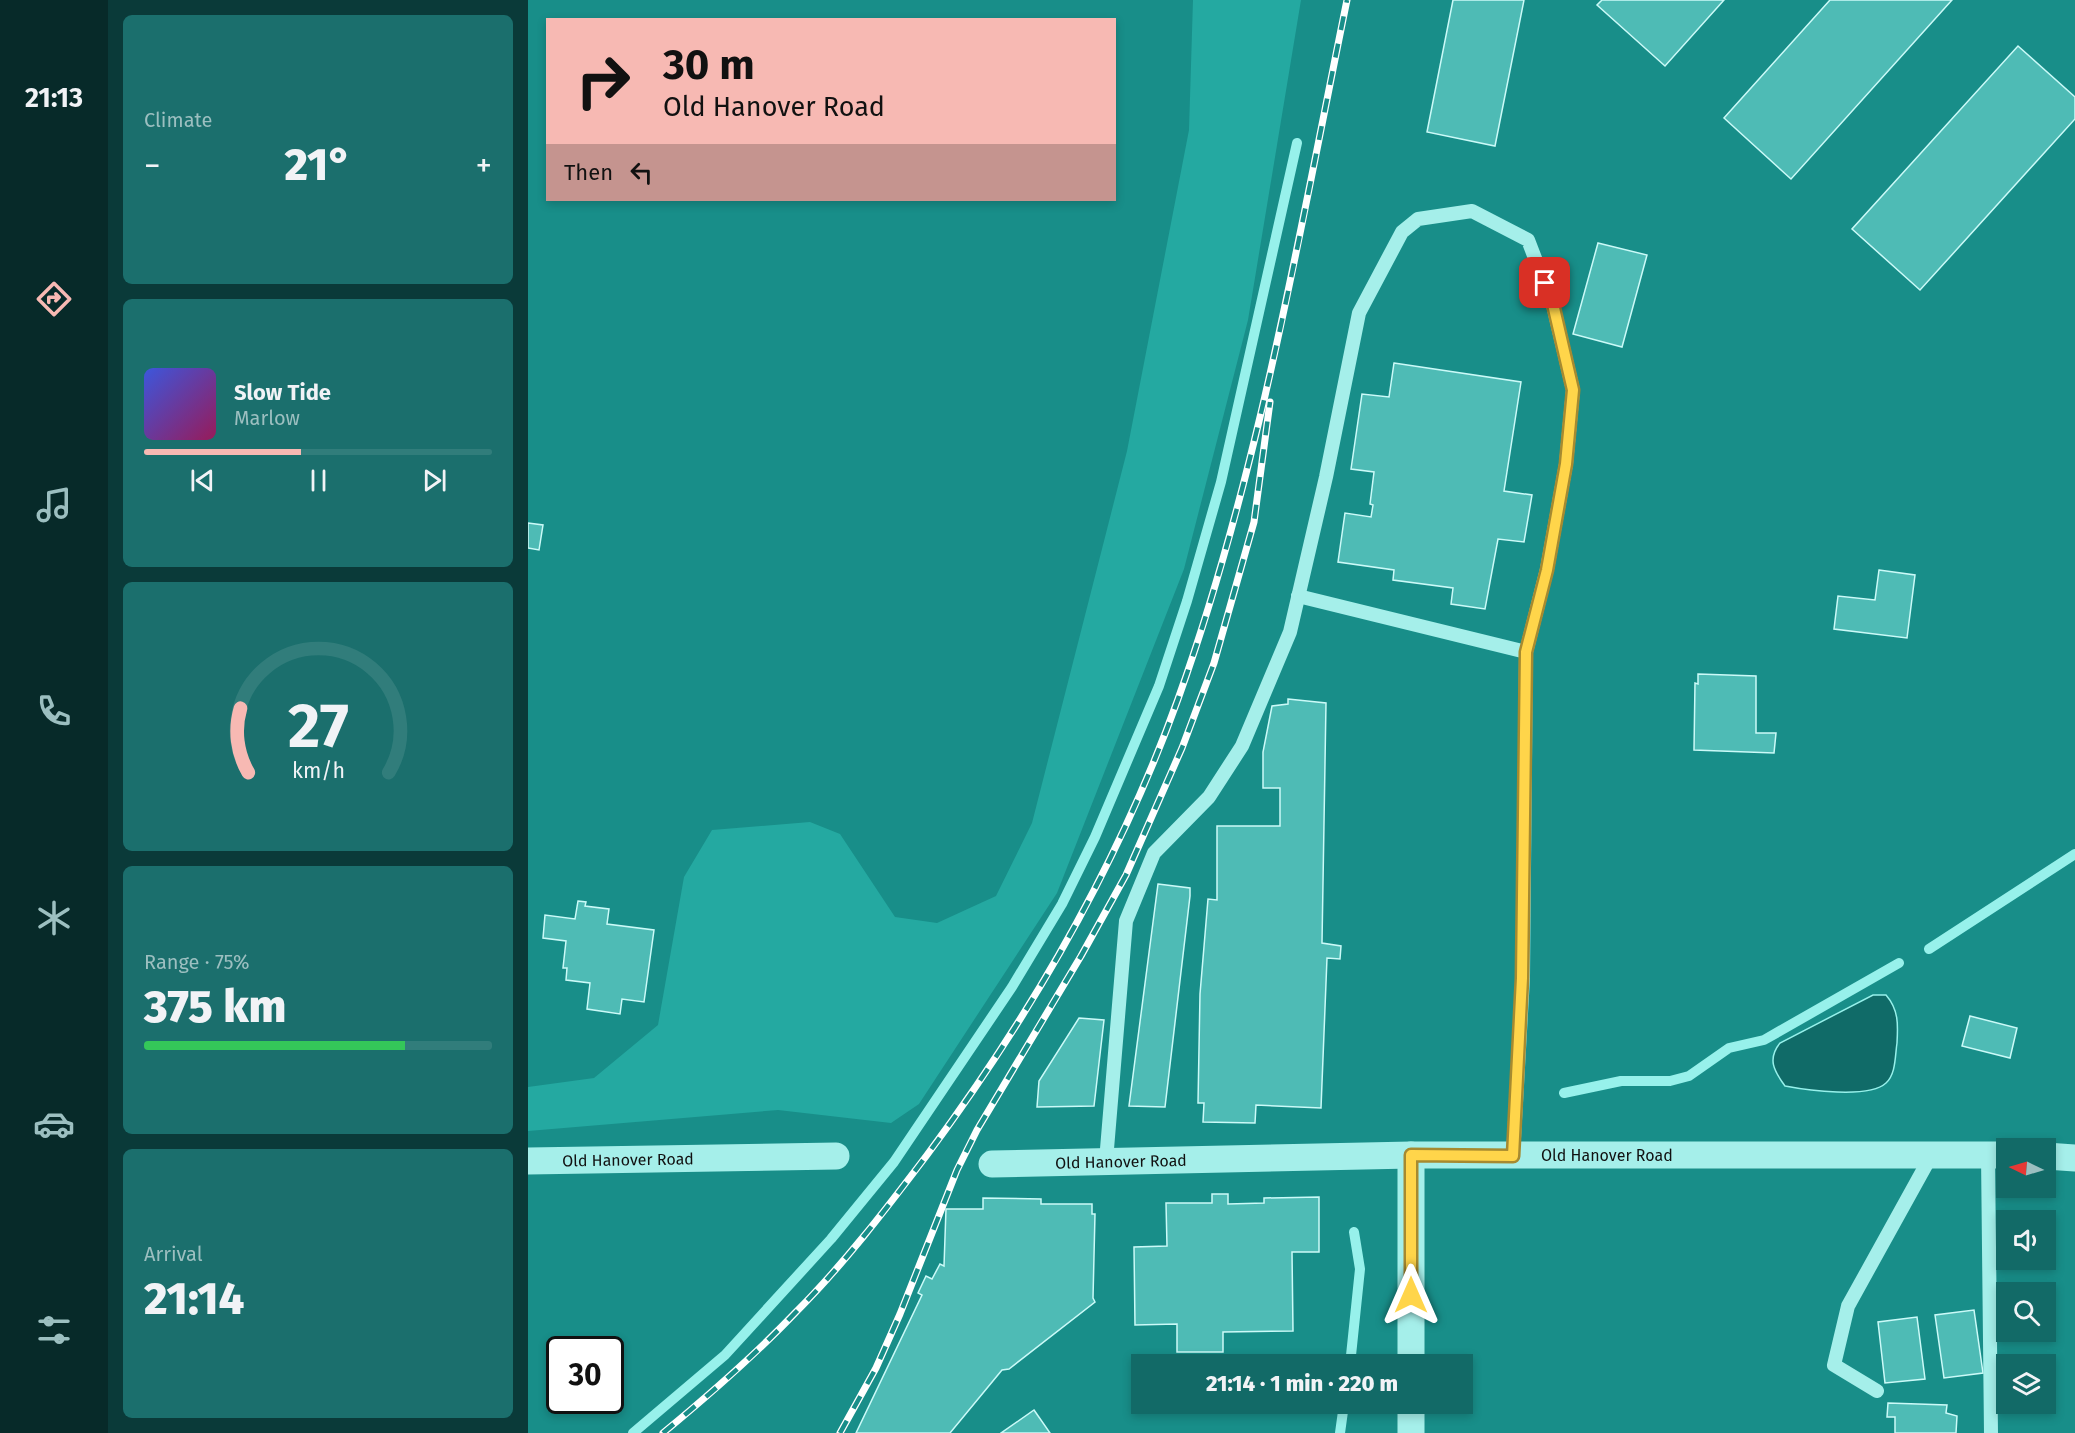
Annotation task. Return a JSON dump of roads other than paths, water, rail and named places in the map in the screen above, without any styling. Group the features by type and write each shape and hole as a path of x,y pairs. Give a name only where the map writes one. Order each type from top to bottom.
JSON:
{"street":[{"name":"Old Hanover Road","path":"992,1164 1411,1155 1996,1155"},
{"path":"1411,1155 1411,1354"},
{"name":"Old Hanover Road","path":"528,1161 836,1156"},
{"path":"2056,1157 2075,1158"},
{"path":"1411,1414 1411,1433"}],"lane":[{"path":"1106,1161 1126,921 1154,854 1209,797 1242,746 1290,632 1359,313 1402,232 1418,219 1472,210 1528,240 1553,304 1573,390 1566,464 1547,570 1526,652 1522,978 1513,1156"},
{"path":"1298,596 1526,652"},
{"path":"1877,1391 1834,1365 1848,1306 1931,1156"},
{"path":"1991,1433 1997,1198"}],"water":[{"path":"1873,995 1886,995 1897,1018 1894,1064 1892,1075 1886,1083 1878,1088 1852,1092 1785,1086 1773,1060 1780,1043"}],"waterway":[{"path":"633,1433 725,1355 831,1239 894,1162 1012,987 1062,904 1095,837 1159,686 1187,601 1221,482 1297,143"},
{"path":"1929,949 2075,854"},
{"path":"1564,1093 1621,1081 1670,1081 1689,1076 1729,1048 1764,1040 1899,963"},
{"path":"1351,1354 1360,1269 1354,1232"},
{"path":"1340,1433 1343,1414"}],"railway":[{"path":"663,1433 748,1359 814,1294 864,1236 927,1155 1002,1048 1037,992 1069,936 1129,820 1178,699 1207,614 1232,527 1275,352 1347,0"},
{"path":"840,1433 876,1368 957,1170 977,1130 1081,956 1126,875 1182,748 1214,663 1254,522 1270,402"}]}
